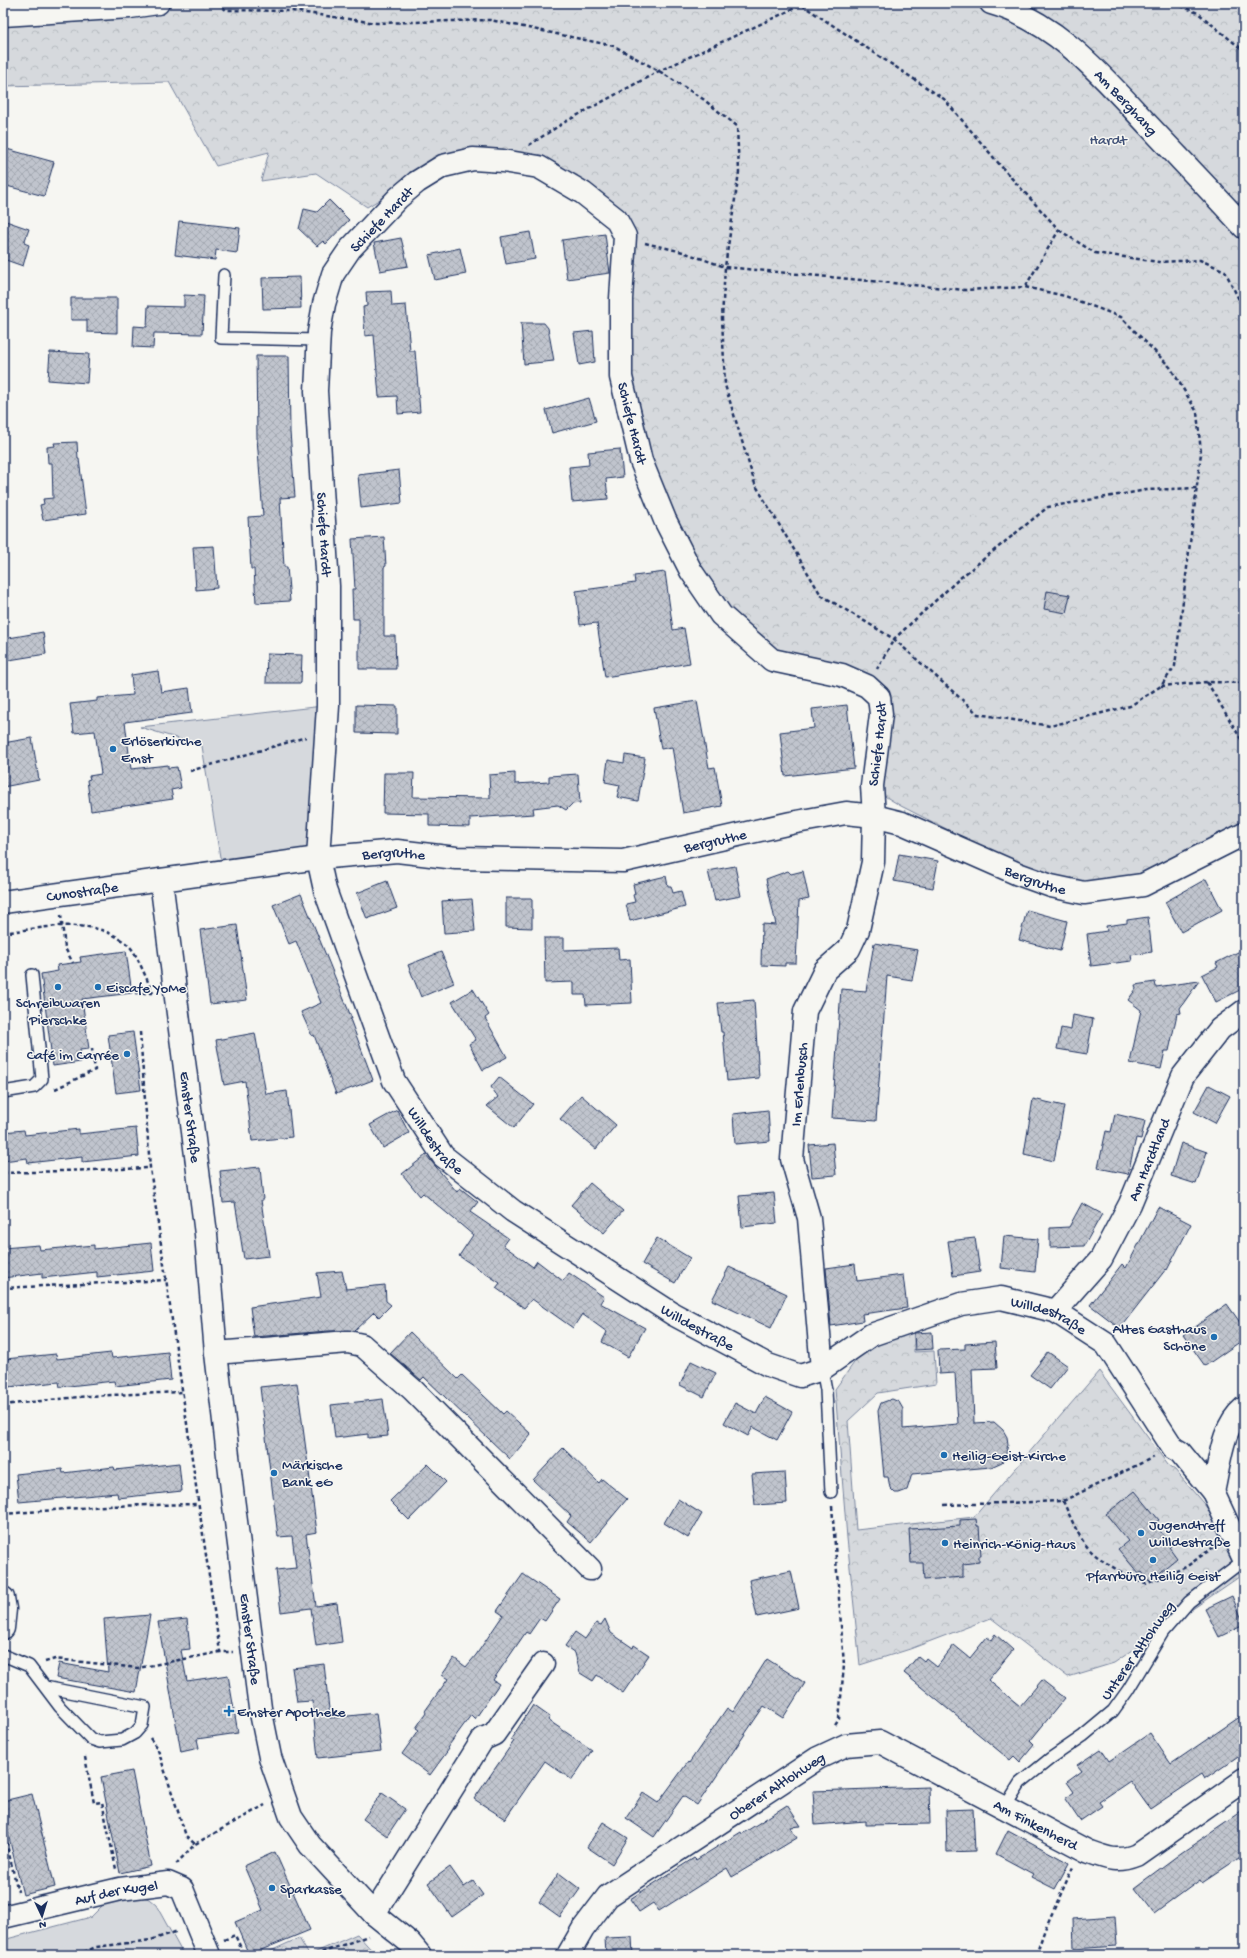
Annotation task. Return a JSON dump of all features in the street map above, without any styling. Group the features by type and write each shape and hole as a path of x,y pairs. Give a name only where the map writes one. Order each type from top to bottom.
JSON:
{"street":[{"path":"3,15 106,9 158,3"},
{"name":"Am Berghang","path":"991,3 1005,7 1043,26 1088,61 1244,227"},
{"name":"Schiefe Hardt","path":"318,858 326,731 328,586 316,391 318,340 324,304 333,274 350,249 398,198 417,182 443,166 472,159 503,161 539,167 582,193 616,219 625,236 621,299 621,377 641,461 665,520 691,572 721,615 772,660 842,675 867,686 878,697 881,714 872,786 874,816"},
{"name":"Bergruthe","path":"161,880 318,858 397,851 456,858 623,861 825,816 846,813 874,816 902,823 1018,874 1051,886 1084,892 1143,886 1244,834"},
{"name":"Im Erlenbusch","path":"822,1370 809,1218 792,1160 806,1011 825,970 849,949 858,930 873,862 874,816"},
{"name":"Willdestraße","path":"318,858 324,890 394,1081 443,1156 513,1212 672,1314 768,1365 800,1376 822,1370 871,1335 961,1304 1001,1298 1055,1311 1106,1344 1173,1448 1180,1452 1213,1492 1244,1559"},
{"name":"Cunostraße","path":"3,902 161,880"},
{"name":"Emster Straße","path":"161,880 206,1234 216,1353 253,1653 260,1708 270,1757 291,1817 310,1845 382,1922 410,1943 420,1955"},
{"name":"Am Hardtland","path":"1055,1311 1101,1259 1130,1204 1183,1076 1220,1028 1244,1010"},
{"path":"216,1353 348,1342 362,1346 413,1390 590,1569"},
{"path":"1213,1492 1227,1429 1237,1414 1244,1408"},
{"path":"3,1598 5,1609 3,1628"},
{"path":"382,1922 483,1739 494,1734 543,1664"},
{"name":"Am Finkenherd","path":"818,1758 846,1745 880,1742 1081,1848 1109,1859 1124,1860 1137,1856 1244,1780"},
{"name":"Oberer Altlohweg","path":"568,1955 583,1929 608,1896 818,1758"},
{"name":"Auf der Kugel","path":"13,1914 120,1889 168,1883 182,1888 208,1955"}],"lane":[{"path":"224,275 221,338 318,340"},
{"path":"3,1092 34,1087 42,1079 32,974"},
{"path":"822,1370 826,1390 831,1492"},
{"name":"Unterer Altlohweg","path":"1005,1807 1020,1783 1051,1758 1083,1736 1113,1711 1128,1690 1163,1632 1189,1602 1244,1559"},
{"path":"3,1655 28,1666 60,1707 91,1739 100,1742 122,1740 135,1733 142,1725 145,1707 45,1687"}],"path":[{"path":"217,3 226,10 292,11 376,23 490,20 614,46 659,71 703,99 737,126 739,172 725,267 722,318 725,385 755,484 821,594 894,639 978,714 1050,726 1130,706 1162,686 1175,666 1201,453 1197,412 1170,367 1122,317 1065,296 1025,287 965,290 814,277 725,267 683,252 638,241"},
{"path":"503,161 565,122 659,71 806,3"},
{"path":"1174,3 1198,13 1244,51"},
{"path":"802,5 944,99 1006,172 1059,230 1095,253 1159,262 1200,260 1225,271 1244,310"},
{"path":"1025,287 1059,230"},
{"path":"867,686 894,639 960,578 1048,507 1147,490 1197,488"},
{"path":"1162,686 1207,682 1244,683"},
{"path":"1207,682 1244,744"},
{"path":"190,772 326,731"},
{"path":"59,894 65,948 73,963"},
{"path":"3,933 62,925 91,926 115,937 130,947 153,993"},
{"path":"140,1032 150,1168 220,1652"},
{"path":"34,1087 53,1089 95,1070 92,1049"},
{"path":"3,1173 150,1168"},
{"path":"3,1288 166,1280"},
{"path":"3,1405 88,1396 182,1392"},
{"path":"944,1505 1063,1501 1173,1448"},
{"name":"Oberer Altlohweg","path":"818,1758 838,1719 844,1665 831,1492"},
{"path":"1063,1501 1073,1523 1091,1551 1131,1578 1146,1584 1186,1567 1232,1535"},
{"path":"3,1514 105,1506 198,1504"},
{"path":"28,1666 56,1659 138,1668 220,1652 253,1653"},
{"path":"142,1725 158,1750 186,1836 195,1844"},
{"path":"85,1757 94,1803 102,1802 120,1889"},
{"path":"168,1883 175,1865 195,1844 283,1795"},
{"path":"3,1828 13,1914"},
{"path":"1036,1955 1045,1929 1081,1848"},
{"path":"315,1955 382,1922"},
{"path":"77,1955 109,1945 151,1940 196,1925"}],"green space":[{"name":"Hardt","path":"3,3 1244,3 1244,823 1139,878 1063,884 1010,861 901,806 883,795 878,788 886,701 762,643 736,618 698,563 670,513 635,411 631,368 626,222 517,153 389,194 367,207 316,173 261,181 269,152 216,166 169,82 3,86"},
{"path":"323,706 318,858 230,870 220,857 202,746 140,727"},
{"path":"914,1331 914,1352 934,1351 936,1384 878,1393 848,1421 856,1530 974,1517 1099,1371 1168,1465 1175,1470 1208,1509 1239,1577 1114,1663 1068,1677 991,1618 910,1649 860,1665 847,1538 835,1389 859,1356 880,1343"},
{"path":"140,1896 149,1899 156,1905 183,1954 3,1955 3,1940 91,1917 109,1899"},
{"path":"357,1934 376,1955 309,1955"},
{"path":"299,1938 309,1955 262,1955"}],"building":[{"path":"3,148 54,162 44,196 3,185"},
{"path":"329,200 349,220 326,244 323,241 317,246 299,229 304,209 317,212"},
{"path":"3,220 29,229 24,243 29,245 23,266 3,259"},
{"path":"179,221 240,228 237,253 216,250 215,260 175,255"},
{"path":"530,232 535,259 506,264 501,237"},
{"path":"605,234 610,273 567,279 562,240"},
{"path":"401,238 408,266 380,271 374,243"},
{"path":"460,248 466,274 435,280 429,255"},
{"path":"300,277 301,308 263,309 262,278"},
{"path":"391,291 392,306 406,305 410,351 415,351 420,412 398,414 397,396 379,397 374,335 365,336 363,307 367,306 366,292"},
{"path":"184,295 204,296 202,334 154,333 153,348 133,347 134,326 147,327 148,306 184,307"},
{"path":"71,298 117,298 117,333 87,332 87,320 71,320"},
{"path":"521,323 544,323 548,328 554,361 524,364"},
{"path":"593,331 595,362 579,365 574,333"},
{"path":"50,352 89,354 87,383 48,380"},
{"path":"256,356 289,356 290,432 295,497 280,498 284,567 287,567 290,601 256,603 254,569 251,569 248,517 263,516 257,438"},
{"path":"589,398 596,421 552,433 546,410"},
{"path":"77,442 86,514 43,520 40,505 44,504 43,499 53,498 52,463 48,463 47,447 55,446 54,443"},
{"path":"620,449 623,477 606,479 608,499 572,502 569,467 589,465 588,452"},
{"path":"399,470 402,503 361,508 358,475"},
{"path":"384,537 386,566 384,567 384,636 395,636 396,669 359,669 359,619 353,619 352,589 355,589 352,539"},
{"path":"214,546 217,588 196,590 193,547"},
{"path":"665,572 673,630 684,628 690,663 605,677 597,623 580,625 576,591 635,583 634,576"},
{"path":"1047,591 1070,595 1066,613 1044,609"},
{"path":"43,632 46,654 3,661 3,639"},
{"path":"267,654 302,655 301,683 266,683"},
{"name":"Erlöserkirche Emst","path":"158,671 161,692 189,688 192,713 125,722 131,769 168,765 168,768 177,767 181,788 171,790 173,799 91,811 87,780 90,779 89,776 101,774 95,731 74,733 70,704 97,701 97,698 133,695 131,675"},
{"path":"697,701 709,768 715,767 722,806 683,813 672,747 661,749 654,708"},
{"path":"356,705 397,706 397,734 356,733"},
{"path":"847,705 854,768 785,776 780,732 814,728 812,709"},
{"path":"32,738 39,780 3,787 3,743"},
{"path":"625,755 645,758 638,801 617,797 620,785 605,782 608,760 624,763"},
{"path":"384,773 414,773 413,797 490,798 489,775 515,773 515,784 549,782 549,776 578,774 580,803 572,804 566,810 558,805 533,808 534,814 470,818 470,827 429,826 429,814 383,813"},
{"path":"899,854 938,861 933,888 894,881"},
{"path":"735,866 741,896 715,901 708,871"},
{"path":"788,871 791,874 803,871 809,899 799,901 796,963 785,963 785,966 761,965 762,924 776,925 766,879"},
{"path":"666,876 668,886 671,886 673,893 681,891 685,907 630,921 626,904 635,902 633,895 635,894 633,884"},
{"path":"1206,879 1222,910 1181,932 1165,902"},
{"path":"387,881 397,908 367,919 357,893"},
{"path":"301,894 352,1019 350,1019 373,1080 336,1094 314,1035 312,1036 301,1012 321,1003 296,941 289,944 273,905"},
{"path":"506,898 532,898 532,928 506,927"},
{"path":"472,899 475,931 444,933 442,901"},
{"path":"1027,910 1067,921 1060,951 1019,940"},
{"path":"1148,917 1152,952 1131,955 1132,961 1091,966 1087,934 1107,931 1106,926 1127,923 1127,920"},
{"path":"237,925 247,1000 210,1004 200,930"},
{"path":"544,938 564,938 564,950 618,948 619,960 630,959 632,1003 586,1005 585,995 574,995 574,982 545,983"},
{"path":"874,943 918,950 912,980 887,976 876,1121 832,1118 841,989 866,991"},
{"path":"1244,949 1244,988 1216,1002 1202,975 1218,967 1216,963"},
{"path":"126,951 132,993 82,999 89,1049 80,1050 81,1062 53,1066 41,974 58,971 57,965 81,962 80,957"},
{"path":"441,952 454,983 421,997 408,965"},
{"path":"1199,981 1180,1008 1181,1013 1177,1014 1169,1051 1165,1051 1161,1069 1130,1063 1141,1010 1128,1000 1136,989 1135,985 1155,982 1156,987"},
{"path":"473,989 489,1015 485,1018 507,1057 483,1070 469,1044 476,1040 452,1002"},
{"path":"754,1000 759,1078 727,1081 723,1032 721,1032 718,1003"},
{"path":"1073,1015 1093,1019 1087,1054 1057,1049 1061,1028 1071,1030"},
{"path":"133,1032 141,1090 116,1093 108,1035"},
{"path":"255,1033 266,1094 287,1091 292,1137 252,1141 245,1081 224,1085 216,1040"},
{"path":"499,1077 533,1104 514,1128 487,1106 498,1097 491,1087"},
{"path":"1209,1085 1230,1096 1215,1123 1194,1112"},
{"path":"581,1095 616,1125 596,1149 560,1119"},
{"path":"1033,1099 1064,1106 1054,1161 1024,1154"},
{"path":"397,1110 409,1133 383,1148 370,1125"},
{"path":"768,1110 770,1141 735,1144 733,1114"},
{"path":"1115,1114 1145,1121 1141,1139 1136,1138 1128,1174 1098,1168 1106,1131 1111,1132"},
{"path":"136,1128 139,1156 82,1162 82,1157 28,1163 27,1158 3,1161 3,1132 24,1130 25,1135 79,1129 79,1134"},
{"path":"833,1143 836,1175 812,1177 809,1145"},
{"path":"1181,1143 1207,1152 1196,1184 1171,1176"},
{"path":"426,1155 457,1192 460,1188 478,1202 470,1212 508,1238 503,1245 533,1267 537,1261 563,1281 569,1273 604,1297 600,1303 645,1328 628,1357 602,1342 607,1332 582,1314 573,1328 532,1299 524,1308 496,1288 500,1283 459,1256 473,1235 423,1193 420,1196 402,1174"},
{"path":"260,1167 263,1200 261,1200 269,1256 244,1259 235,1202 223,1203 220,1171"},
{"path":"590,1183 623,1211 604,1233 571,1205"},
{"path":"774,1193 777,1223 742,1227 739,1196"},
{"path":"1082,1203 1102,1214 1084,1246 1050,1247 1050,1228 1069,1227"},
{"path":"1158,1207 1191,1224 1167,1270 1166,1269 1120,1328 1090,1305 1122,1264 1126,1268"},
{"path":"1004,1236 1038,1239 1035,1272 1001,1268"},
{"path":"657,1238 690,1258 675,1283 642,1264"},
{"path":"975,1238 980,1272 953,1276 948,1241"},
{"path":"151,1243 154,1271 97,1277 97,1272 42,1278 42,1273 3,1278 3,1248 39,1245 40,1250 94,1245 94,1249"},
{"path":"855,1264 857,1281 903,1275 907,1308 862,1314 863,1321 831,1326 826,1268"},
{"path":"729,1267 787,1294 771,1328 712,1300"},
{"path":"342,1271 346,1289 385,1285 386,1301 391,1305 379,1317 374,1312 354,1331 328,1331 254,1337 250,1307 321,1297 317,1273"},
{"name":"Altes Gasthaus Schöne","path":"1227,1304 1244,1328 1244,1339 1205,1366 1183,1335"},
{"path":"410,1332 458,1379 462,1375 503,1414 506,1411 531,1434 510,1459 424,1377 421,1380 390,1353"},
{"path":"932,1332 933,1349 915,1350 914,1333"},
{"name":"Heilig-Geist-Kirche","path":"995,1342 997,1368 972,1369 974,1423 994,1422 1003,1430 1007,1437 1008,1444 1005,1458 1002,1462 991,1467 912,1474 907,1490 895,1493 890,1488 888,1477 884,1477 878,1411 881,1403 892,1399 899,1402 903,1409 903,1429 958,1424 955,1373 939,1374 938,1350 965,1349 965,1344"},
{"path":"168,1352 171,1380 115,1386 114,1381 60,1387 59,1382 8,1387 5,1359 56,1354 57,1359 111,1353 112,1358"},
{"path":"1048,1352 1068,1366 1050,1389 1030,1375"},
{"path":"691,1361 716,1373 704,1397 680,1385"},
{"path":"297,1383 317,1532 306,1534 316,1606 337,1603 342,1642 316,1646 311,1608 281,1612 276,1570 296,1568 292,1536 278,1537 260,1387"},
{"path":"765,1397 792,1412 777,1440 753,1427 748,1436 724,1423 735,1403 756,1414"},
{"path":"383,1399 388,1436 368,1438 368,1434 335,1438 331,1405"},
{"path":"563,1448 599,1483 602,1479 627,1499 591,1542 567,1522 571,1516 533,1480"},
{"path":"179,1463 182,1491 118,1498 117,1493 19,1502 16,1474 62,1469 63,1473 114,1467 115,1470"},
{"path":"428,1464 446,1482 409,1520 390,1501"},
{"path":"785,1472 787,1503 755,1505 752,1474"},
{"name":"Jugendtreff Willdestraße","path":"1135,1491 1159,1520 1154,1524 1172,1545 1169,1547 1177,1558 1149,1581 1142,1572 1139,1574 1118,1549 1128,1541 1106,1514"},
{"path":"678,1499 702,1514 688,1538 664,1523"},
{"name":"Heinrich-König-Haus","path":"976,1519 977,1526 979,1526 981,1556 979,1556 979,1562 963,1564 963,1577 924,1580 923,1563 911,1563 909,1529 960,1526 960,1520"},
{"path":"791,1571 799,1608 757,1617 749,1580"},
{"path":"523,1574 560,1599 545,1621 540,1618 529,1634 526,1632 493,1680 499,1684 475,1719 471,1715 430,1775 402,1754 419,1730 416,1728 426,1713 425,1711 448,1679 442,1675 454,1658 466,1667 476,1655 503,1615 497,1611"},
{"path":"1232,1596 1244,1625 1219,1637 1205,1609"},
{"path":"150,1615 136,1692 56,1678 59,1663 108,1672 104,1619"},
{"path":"187,1619 190,1649 181,1650 187,1681 228,1675 238,1733 197,1739 199,1748 181,1752 158,1622"},
{"path":"605,1619 611,1633 633,1648 634,1645 649,1655 623,1693 597,1675 593,1681 580,1673 575,1653 565,1646 575,1632 585,1639 596,1623 601,1625"},
{"path":"995,1634 1013,1650 988,1680 1020,1706 1042,1680 1065,1698 1030,1741 1034,1745 1020,1762 1014,1756 1010,1760 904,1673 918,1656 924,1661 926,1658 937,1667 954,1645 970,1658 987,1637 991,1640"},
{"path":"767,1659 805,1683 783,1718 764,1706 697,1805 683,1796 654,1837 626,1818 643,1793 658,1803 688,1762 689,1763 727,1708 733,1712"},
{"path":"324,1664 330,1718 376,1713 381,1751 318,1758 312,1701 297,1702 292,1668"},
{"path":"533,1705 550,1717 548,1720 592,1750 572,1780 545,1761 505,1819 474,1799 514,1741 511,1739"},
{"path":"1244,1714 1244,1752 1205,1779 1202,1774 1150,1809 1130,1781 1099,1802 1102,1806 1080,1821 1065,1799 1074,1792 1067,1782 1082,1771 1077,1765 1101,1749 1109,1761 1150,1733 1171,1764"},
{"path":"132,1771 151,1866 120,1873 101,1777"},
{"path":"929,1787 930,1824 866,1825 866,1821 815,1825 813,1791"},
{"path":"382,1793 405,1809 387,1836 363,1819"},
{"path":"32,1794 55,1887 23,1895 3,1813 3,1801"},
{"path":"787,1805 801,1826 790,1827 797,1838 732,1877 727,1868 659,1911 653,1903 639,1912 630,1899 694,1858 696,1860 741,1832 742,1834"},
{"path":"973,1809 975,1851 947,1852 946,1810"},
{"path":"1244,1810 1244,1855 1202,1883 1200,1880 1154,1914 1134,1888 1181,1853"},
{"path":"603,1822 628,1838 612,1864 587,1847"},
{"path":"1008,1830 1069,1863 1055,1889 1031,1877 1033,1874 996,1854"},
{"name":"Sparkasse","path":"275,1852 310,1930 249,1955 235,1922 263,1910 244,1866"},
{"path":"450,1867 464,1887 473,1881 483,1895 452,1917 428,1883"},
{"path":"559,1873 580,1889 560,1917 539,1902"},
{"path":"1115,1916 1117,1946 1074,1949 1073,1919"},
{"path":"632,1937 633,1955 606,1955 605,1938"}],"place":[{"name":"Erlöserkirche Emst","path":"113,749"},
{"name":"Schreibwaren Pierschke","path":"58,987"},
{"name":"Eiscafe YoMe","path":"98,987"},
{"name":"Café im Carrée","path":"127,1054"},
{"name":"Altes Gasthaus Schöne","path":"1214,1337"},
{"name":"Heilig-Geist-Kirche","path":"944,1455"},
{"name":"Märkische Bank eG","path":"274,1473"},
{"name":"Jugendtreff Willdestraße","path":"1141,1533"},
{"name":"Heinrich-König-Haus","path":"945,1543"},
{"name":"Pfarrbüro Heilig Geist","path":"1153,1560"},
{"name":"Emster Apotheke","path":"229,1711"},
{"name":"Sparkasse","path":"272,1888"}]}
